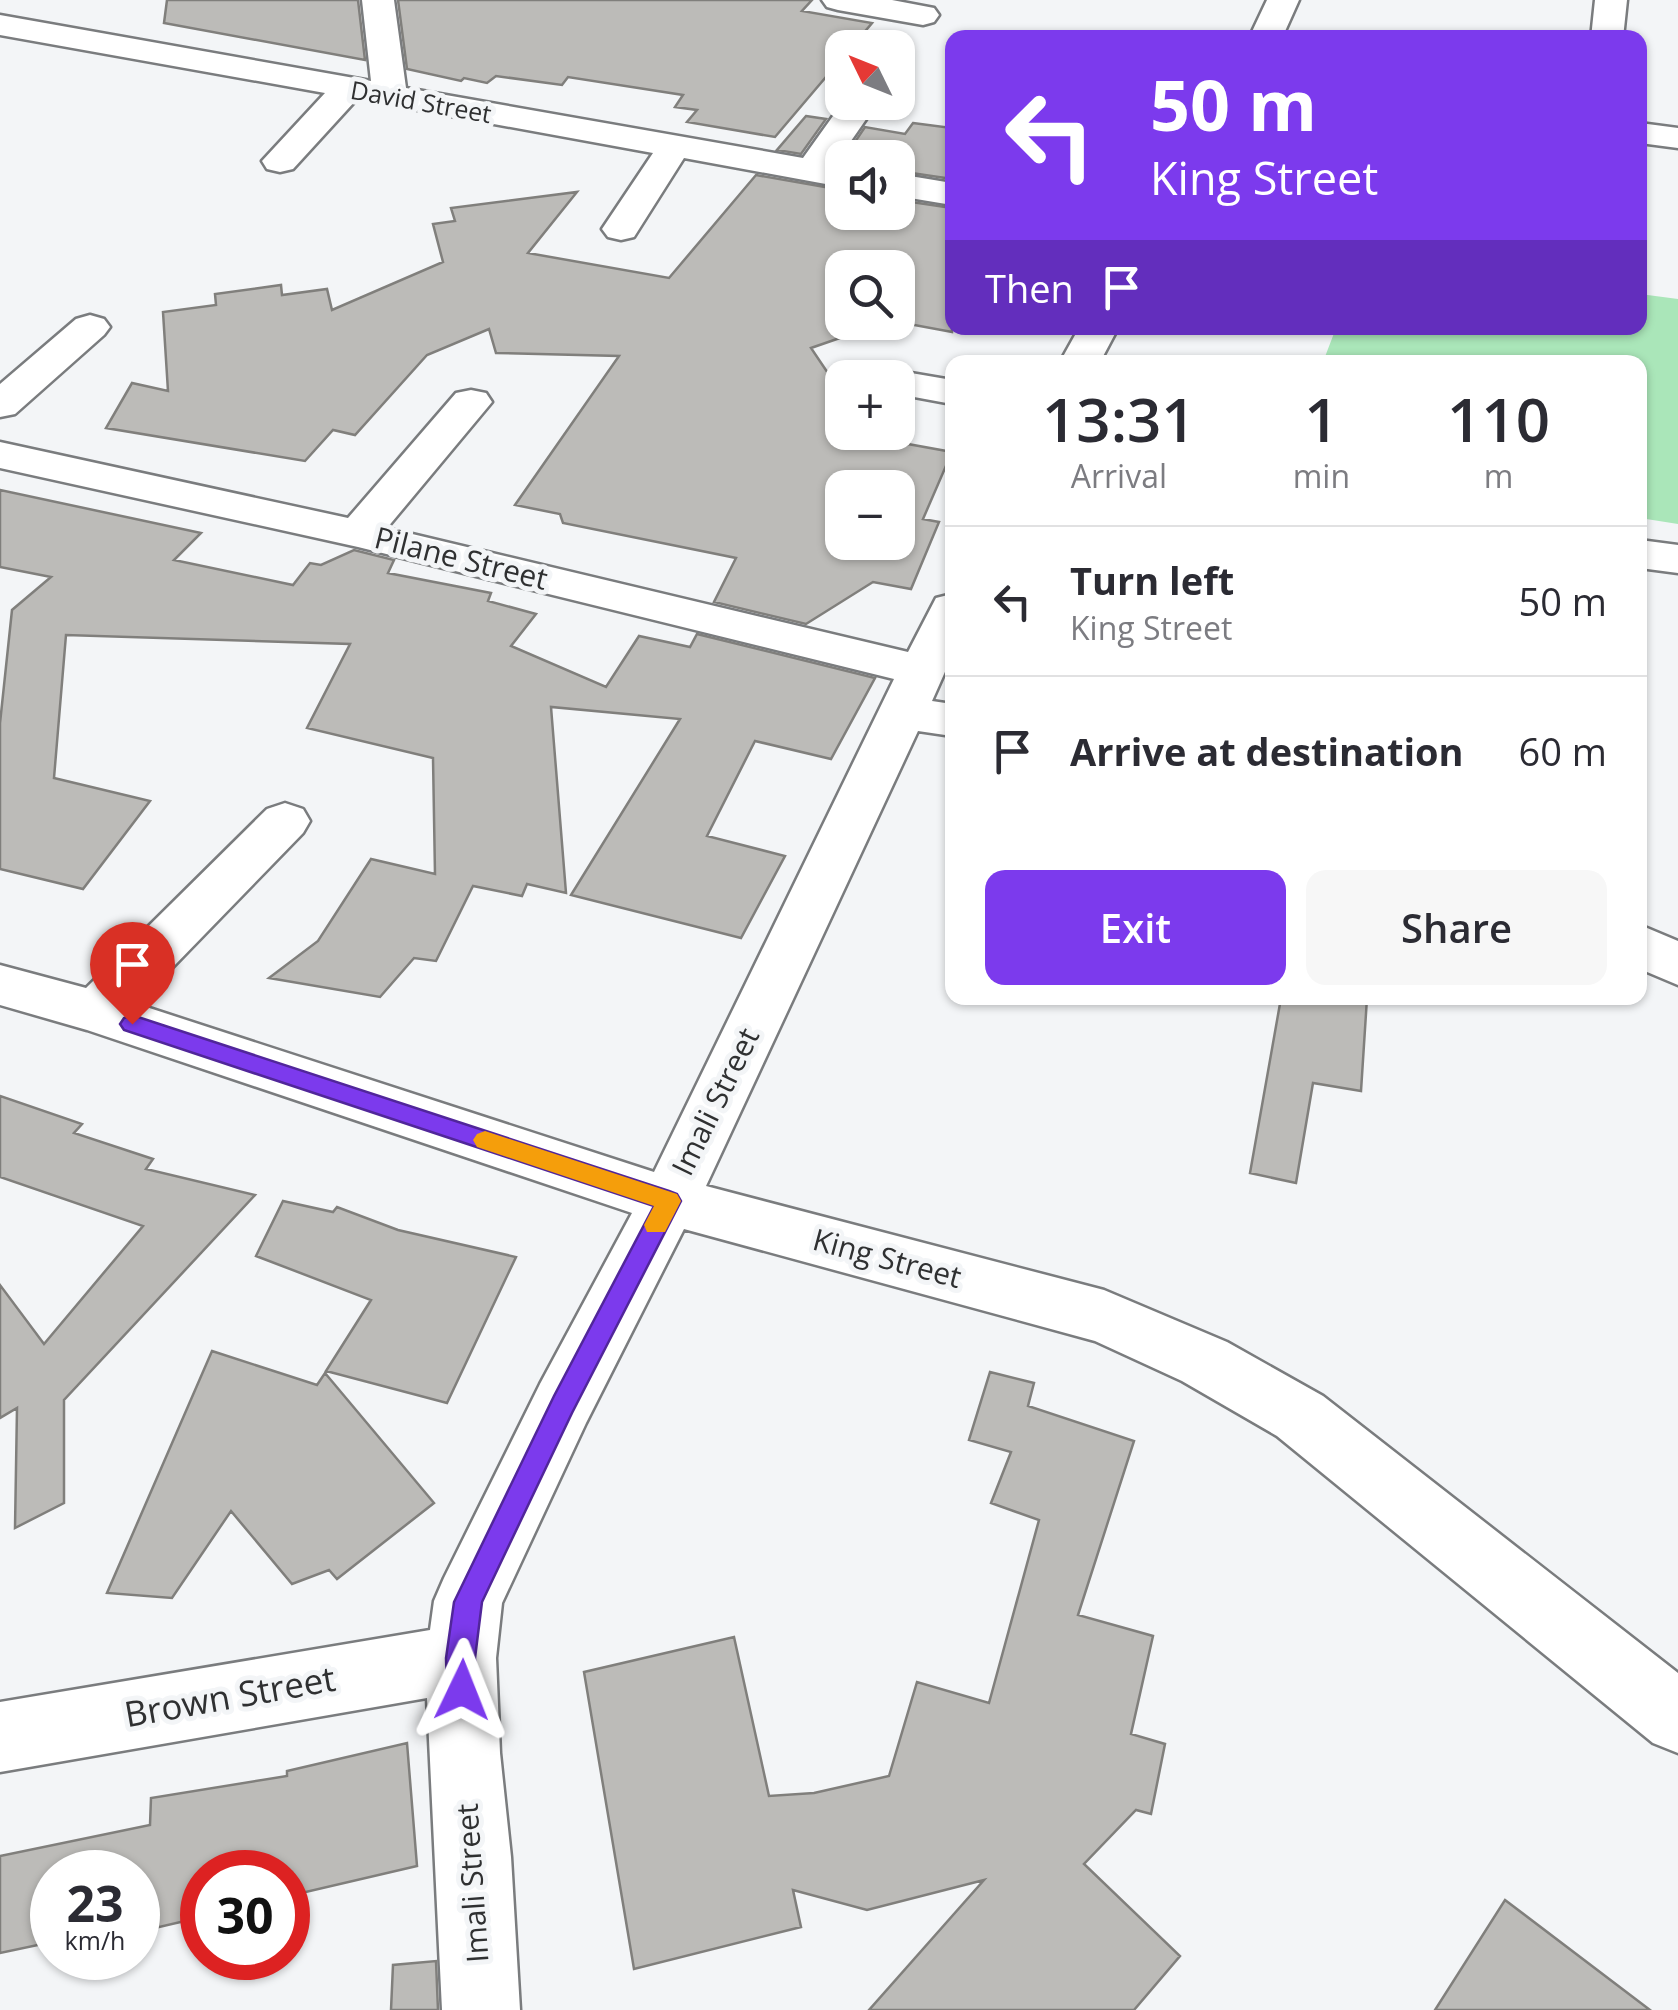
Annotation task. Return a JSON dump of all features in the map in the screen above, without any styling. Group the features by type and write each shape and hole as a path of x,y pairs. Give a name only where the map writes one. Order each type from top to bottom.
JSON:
{"street":[{"path":"0,60 37,31 58,0"},
{"path":"378,0 390,96"},
{"path":"838,0 922,18"},
{"path":"1269,30 1284,0"},
{"path":"1608,30 1612,0"},
{"name":"David Street","path":"0,24 825,173"},
{"path":"280,161 348,89"},
{"path":"1647,133 1678,138"},
{"path":"621,229 674,148"},
{"path":"915,188 945,193"},
{"path":"0,405 90,327"},
{"path":"915,386 945,391"},
{"path":"358,534 471,402"},
{"name":"Pilane Street","path":"0,454 358,534 925,701"},
{"path":"1647,555 1678,559"},
{"name":"Imali Street","path":"481,2010 461,1658 468,1602 494,1544 925,701 945,632"},
{"path":"96,1012 285,821"},
{"path":"1647,948 1678,964"},
{"name":"King Street","path":"0,986 96,1012 669,1201 1104,1316 1240,1378 1300,1416 1678,1718"},
{"name":"Brown Street","path":"0,1737 461,1658"}],"green space":[{"path":"1647,295 1678,299 1678,524 1647,519 1647,355 1326,355 1333,335 1647,335"}],"building":[{"path":"167,0 358,0 365,60 164,23"},
{"path":"398,0 812,0 802,11 872,23 866,30 825,30 825,78 775,137 687,122 697,110 675,107 683,95 568,77 562,85 496,76 487,83 407,69"},
{"path":"806,116 825,119 801,154 777,150"},
{"path":"913,123 945,127 945,178 915,174 915,140 856,140 865,127 905,134"},
{"path":"756,175 825,187 825,230 915,230 915,203 945,207 945,331 915,325 915,250 825,250 825,340 834,340 811,348 825,369 825,450 915,450 915,445 945,451 945,468 923,519 939,522 911,589 873,582 806,624 714,602 736,558 563,523 560,514 515,505 619,356 496,353 489,329 427,355 355,435 333,430 305,461 106,428 132,383 168,391 163,312 216,305 215,294 281,285 282,295 327,289 332,310 443,262 433,224 455,221 451,208 577,192 528,253 669,278"},
{"path":"0,490 201,533 174,560 293,585 310,563 321,565 354,550 394,560 388,573 491,593 488,601 536,614 511,646 606,687 639,636 690,647 697,634 875,678 831,759 755,741 707,836 785,856 741,938 571,895 680,719 551,707 566,893 527,884 522,896 473,886 436,961 414,958 380,997 269,978 318,941 371,859 435,874 433,758 307,728 350,644 66,635 54,778 150,801 83,889 0,869 0,723 12,610 51,577 0,567"},
{"path":"1280,1005 1367,1005 1361,1091 1313,1083 1296,1183 1250,1173"},
{"path":"0,1096 82,1124 74,1133 153,1159 146,1169 255,1195 64,1400 64,1503 15,1528 17,1408 0,1418 0,1285 44,1344 143,1226 0,1177"},
{"path":"283,1201 333,1212 337,1207 398,1230 516,1257 447,1403 326,1371 371,1300 256,1256"},
{"path":"212,1351 317,1385 325,1373 434,1503 337,1579 329,1570 292,1584 231,1511 172,1598 107,1593"},
{"path":"990,1372 1034,1383 1028,1406 1134,1441 1078,1615 1153,1636 1131,1734 1165,1744 1151,1814 1136,1810 1084,1864 1180,1956 1134,2010 869,2010 984,1880 867,1910 793,1890 801,1927 634,1969 584,1672 734,1637 769,1796 814,1793 889,1776 917,1682 989,1703 1039,1520 991,1503 1011,1452 969,1440"},
{"path":"407,1743 417,1866 310,1891 310,1850 180,1850 180,1922 160,1927 160,1850 30,1850 30,1947 0,1953 0,1856 150,1825 151,1798 287,1776 287,1771"},
{"path":"1505,1900 1650,2010 1435,2010"},
{"path":"436,1961 438,2010 391,2010 393,1965"}],"slow traffic":[{"path":"485,1140 669,1201 656,1225"}],"route":[{"path":"132,1024 669,1201 563,1404 468,1602 461,1658 462,1690"}]}
